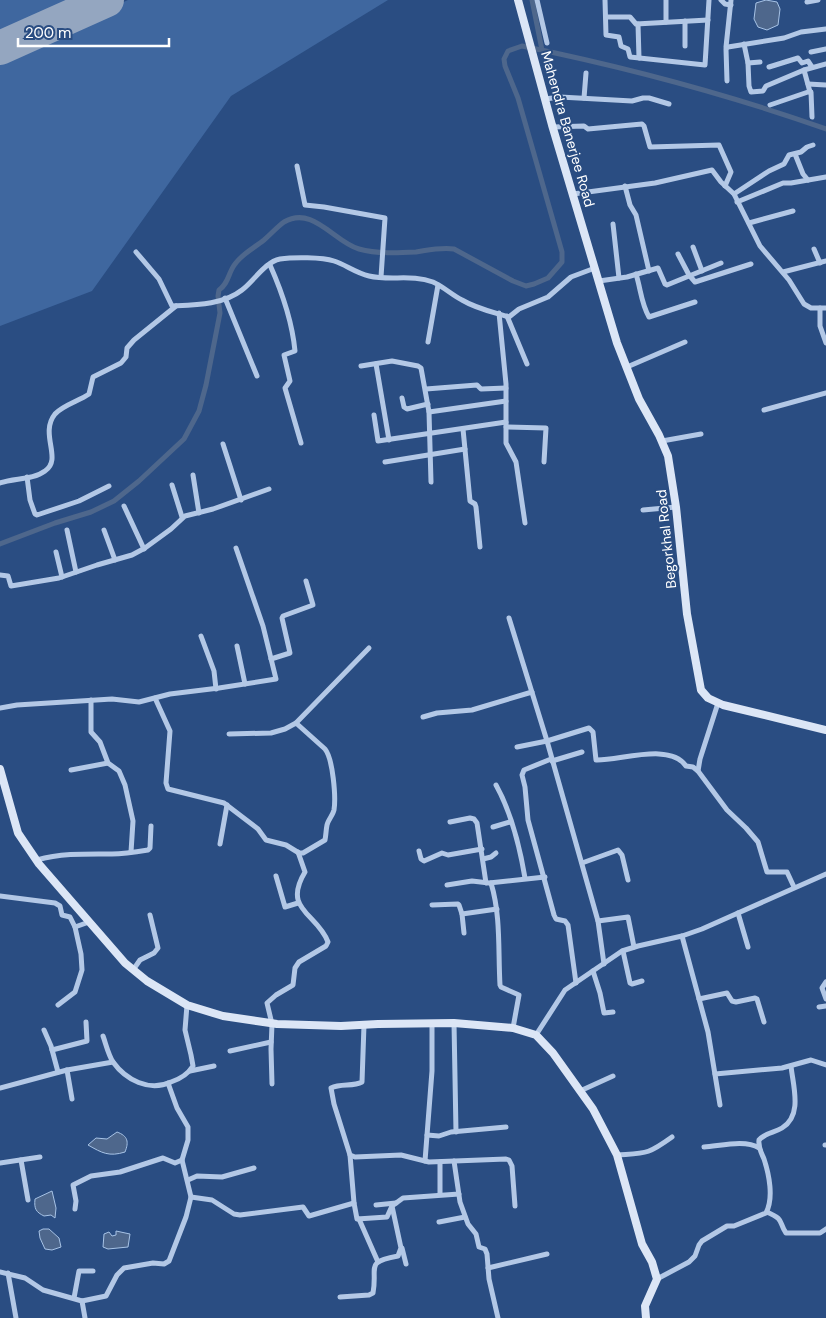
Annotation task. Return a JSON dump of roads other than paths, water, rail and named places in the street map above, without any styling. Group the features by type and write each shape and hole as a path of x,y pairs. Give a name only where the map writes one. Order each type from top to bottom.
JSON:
{"street":[{"name":"Mahendra Banerjee Road","path":"518,0 553,127 595,267"},
{"path":"538,0 547,43"},
{"path":"606,0 606,35 619,37 621,46 628,49 630,57 706,64 709,0"},
{"path":"666,0 666,22"},
{"path":"721,0 725,4 731,2 726,48 727,81"},
{"path":"806,2 818,0"},
{"path":"606,17 630,17 635,24 708,20"},
{"path":"685,21 685,46"},
{"path":"638,24 639,58"},
{"path":"726,48 784,38 801,32 826,28"},
{"path":"744,44 748,63 749,86 754,93 763,92 766,86 804,70 826,64"},
{"path":"811,52 826,49"},
{"path":"769,67 798,58 802,63 808,61 812,67"},
{"path":"748,63 760,62"},
{"path":"804,70 812,96 812,117"},
{"path":"584,98 586,73"},
{"path":"808,84 826,85"},
{"path":"770,105 810,92"},
{"path":"545,99 560,97 632,101 644,98 670,104"},
{"path":"553,127 584,126 588,130 642,124 650,148 719,145 731,172 725,186"},
{"path":"734,194 769,171 784,164 787,157 813,146"},
{"path":"795,154 803,174 808,180"},
{"path":"297,166 305,206 324,207 385,218 381,277"},
{"path":"573,194 713,171 734,194 760,246 783,272 804,304 811,308 823,308 820,326 826,343"},
{"path":"737,202 783,183 826,177"},
{"path":"625,186 630,205 636,214 649,271"},
{"path":"749,223 794,211"},
{"path":"613,224 619,278"},
{"path":"693,247 702,271"},
{"path":"814,249 820,263"},
{"path":"136,252 159,279 170,304 176,306 200,305 220,300 241,291 275,261 286,259 327,260 334,261 357,272 381,277 412,277 438,285 478,308 507,316 548,297 571,277 595,267"},
{"path":"678,254 693,281 697,282 751,264"},
{"path":"783,272 826,260"},
{"path":"599,281 658,268 666,285 721,263"},
{"path":"270,264 282,293 294,341 295,350 284,355 290,381 285,388 301,443"},
{"name":"Begorkhal Road","path":"595,267 615,337 639,399 662,441 670,464 686,604 701,690 705,695 718,703 736,709 826,730"},
{"path":"636,274 640,286 639,293 649,317 694,302"},
{"path":"428,342 438,285"},
{"path":"220,300 257,376"},
{"path":"0,483 43,473 51,466 52,453 49,427 56,413 89,394 93,377 121,363 126,357 127,348 134,340 176,306"},
{"path":"499,313 506,388 506,444 516,462 525,523"},
{"path":"507,316 527,364"},
{"path":"627,367 684,342"},
{"path":"361,366 392,361 421,368 429,412 431,482"},
{"path":"376,364 389,440"},
{"path":"426,389 477,385 481,389 506,388"},
{"path":"764,410 826,394"},
{"path":"402,398 404,407 407,409 428,404"},
{"path":"429,412 506,401"},
{"path":"374,415 378,441 506,425 546,428 544,462"},
{"path":"463,429 470,501 476,507 480,547"},
{"path":"662,441 701,434"},
{"path":"223,444 241,500"},
{"path":"385,462 465,449"},
{"path":"193,475 199,512"},
{"path":"27,477 31,502 37,515 82,500 109,486"},
{"path":"172,485 182,517"},
{"path":"0,575 8,576 11,586 62,577 132,555 144,549 171,529 182,517 241,500 269,488"},
{"path":"124,506 144,549"},
{"path":"643,510 676,507"},
{"path":"68,530 76,572"},
{"path":"104,530 115,560"},
{"path":"0,708 17,705 112,699 134,702 170,694 276,679 259,613 236,548"},
{"path":"56,552 62,577"},
{"path":"271,659 290,653 283,616 313,605 306,581"},
{"path":"509,618 547,741 598,920 604,964"},
{"path":"201,636 214,671 216,689"},
{"path":"237,646 245,684"},
{"path":"229,734 271,733 296,723 369,648"},
{"path":"423,717 437,713 472,710 532,692"},
{"path":"155,698 170,731 166,784 168,789 227,805 258,829 266,840 286,845 303,853 325,840 327,824 333,813 334,806 332,769 328,753 296,723"},
{"path":"90,700 91,732 100,742 108,763 118,771 125,785 133,821 131,852"},
{"path":"698,771 718,703"},
{"path":"517,746 547,741 589,728 593,732 596,760 638,754 653,754 682,760 686,766 693,767 698,771 727,810 758,842 767,872 787,872 794,887"},
{"path":"576,983 568,925 565,920 556,919 528,820 522,775 524,770 551,760 582,752"},
{"path":"71,770 108,763"},
{"path":"0,769 2,783 18,833 37,860 89,922 133,970 147,981 187,1005 223,1016 272,1024 364,1025 454,1023 513,1028 536,1035 553,1053 580,1091 617,1154 642,1244 652,1262 657,1279"},
{"path":"496,785 522,855 525,878"},
{"path":"220,844 227,805"},
{"path":"450,822 470,818 474,819 477,823 483,859 497,909 500,985 519,995 513,1028"},
{"path":"493,827 510,822"},
{"path":"37,860 68,854 149,850 151,826"},
{"path":"419,851 421,859 424,861 442,853 448,855 482,849"},
{"path":"582,863 618,850 622,855 628,880"},
{"path":"272,1084 272,1024 267,1007 269,1000 293,985 294,971 299,962 326,946 328,942 320,928 298,903 299,882 305,872 298,852"},
{"path":"483,859 491,857 496,853"},
{"path":"536,1035 561,994 624,951 682,936 826,874"},
{"path":"276,876 284,907 298,903"},
{"path":"447,885 472,881 489,883 545,877"},
{"path":"0,896 55,903 60,906 62,914 70,917 75,927 81,954 82,970 75,992 58,1005"},
{"path":"432,906 458,904 462,914 464,933"},
{"path":"462,914 497,909"},
{"path":"738,913 748,947"},
{"path":"133,970 140,960 154,953 158,948 150,915"},
{"path":"598,920 628,916 634,947"},
{"path":"75,927 89,922"},
{"path":"682,936 708,1032 720,1105"},
{"path":"624,951 630,983 642,981"},
{"path":"593,972 604,1013 613,1012"},
{"path":"826,982 822,988 826,999"},
{"path":"699,999 727,993 736,1002 755,998 757,999 764,1022"},
{"path":"187,1005 185,1030 193,1062 190,1071"},
{"path":"819,1007 826,1006"},
{"path":"52,1050 87,1041 86,1022"},
{"path":"425,1161 432,1070 432,1023"},
{"path":"454,1023 456,1132"},
{"path":"364,1025 362,1082 356,1085 335,1086 331,1088 350,1155 356,1215 378,1262"},
{"path":"44,1030 58,1072"},
{"path":"103,1036 113,1062 133,1080 145,1085 154,1086 168,1083 190,1071 214,1066"},
{"path":"230,1051 271,1042"},
{"path":"715,1074 790,1066 811,1060 826,1065"},
{"path":"0,1088 58,1072 113,1062"},
{"path":"646,1318 645,1306 657,1279 689,1262 695,1256 698,1244 702,1241 727,1226 767,1212 770,1206 769,1179 759,1140 764,1134 783,1127 792,1120 795,1108 790,1066"},
{"path":"67,1070 72,1100"},
{"path":"580,1091 613,1076"},
{"path":"0,1272 25,1278 43,1290 82,1301 106,1296 117,1275 124,1268 153,1263 167,1263 186,1217 191,1197 182,1160 188,1140 188,1127 177,1108 168,1083"},
{"path":"427,1135 439,1136 456,1132 506,1127"},
{"path":"617,1154 646,1153 654,1150 672,1137"},
{"path":"704,1148 734,1144 754,1145 760,1149"},
{"path":"350,1155 355,1157 401,1155 425,1161 440,1162 510,1160 515,1206"},
{"path":"0,1163 40,1157"},
{"path":"76,1209 74,1185 88,1176 120,1172 163,1158 174,1162 182,1160"},
{"path":"21,1160 28,1200"},
{"path":"454,1161 458,1194 465,1217 475,1232 479,1247 487,1252 492,1295 498,1318"},
{"path":"440,1162 440,1194"},
{"path":"188,1180 200,1176 222,1177 254,1168"},
{"path":"359,1219 387,1217 394,1204 405,1197 458,1194"},
{"path":"191,1197 212,1200 234,1214 240,1215 303,1206 308,1216 354,1203"},
{"path":"376,1205 394,1204"},
{"path":"394,1204 406,1264"},
{"path":"767,1212 778,1217 786,1233 820,1233 826,1229"},
{"path":"439,1222 465,1217"},
{"path":"340,1297 369,1295 373,1293 375,1265 382,1259 398,1256 402,1248"},
{"path":"488,1268 547,1254"},
{"path":"74,1298 79,1271 93,1271"},
{"path":"8,1273 16,1318"},
{"path":"82,1301 85,1318"}],"waterway":[{"path":"532,0 542,50"},
{"path":"0,544 55,523 91,512 114,501 139,481 184,439 199,411 206,385 220,313 219,290 225,284 238,260 284,222 295,218 314,221 350,245 366,251 395,253 454,249 526,286 548,278 562,262 562,252 518,98 505,66 504,59 508,51 522,46 637,72 751,104 826,129"}]}
